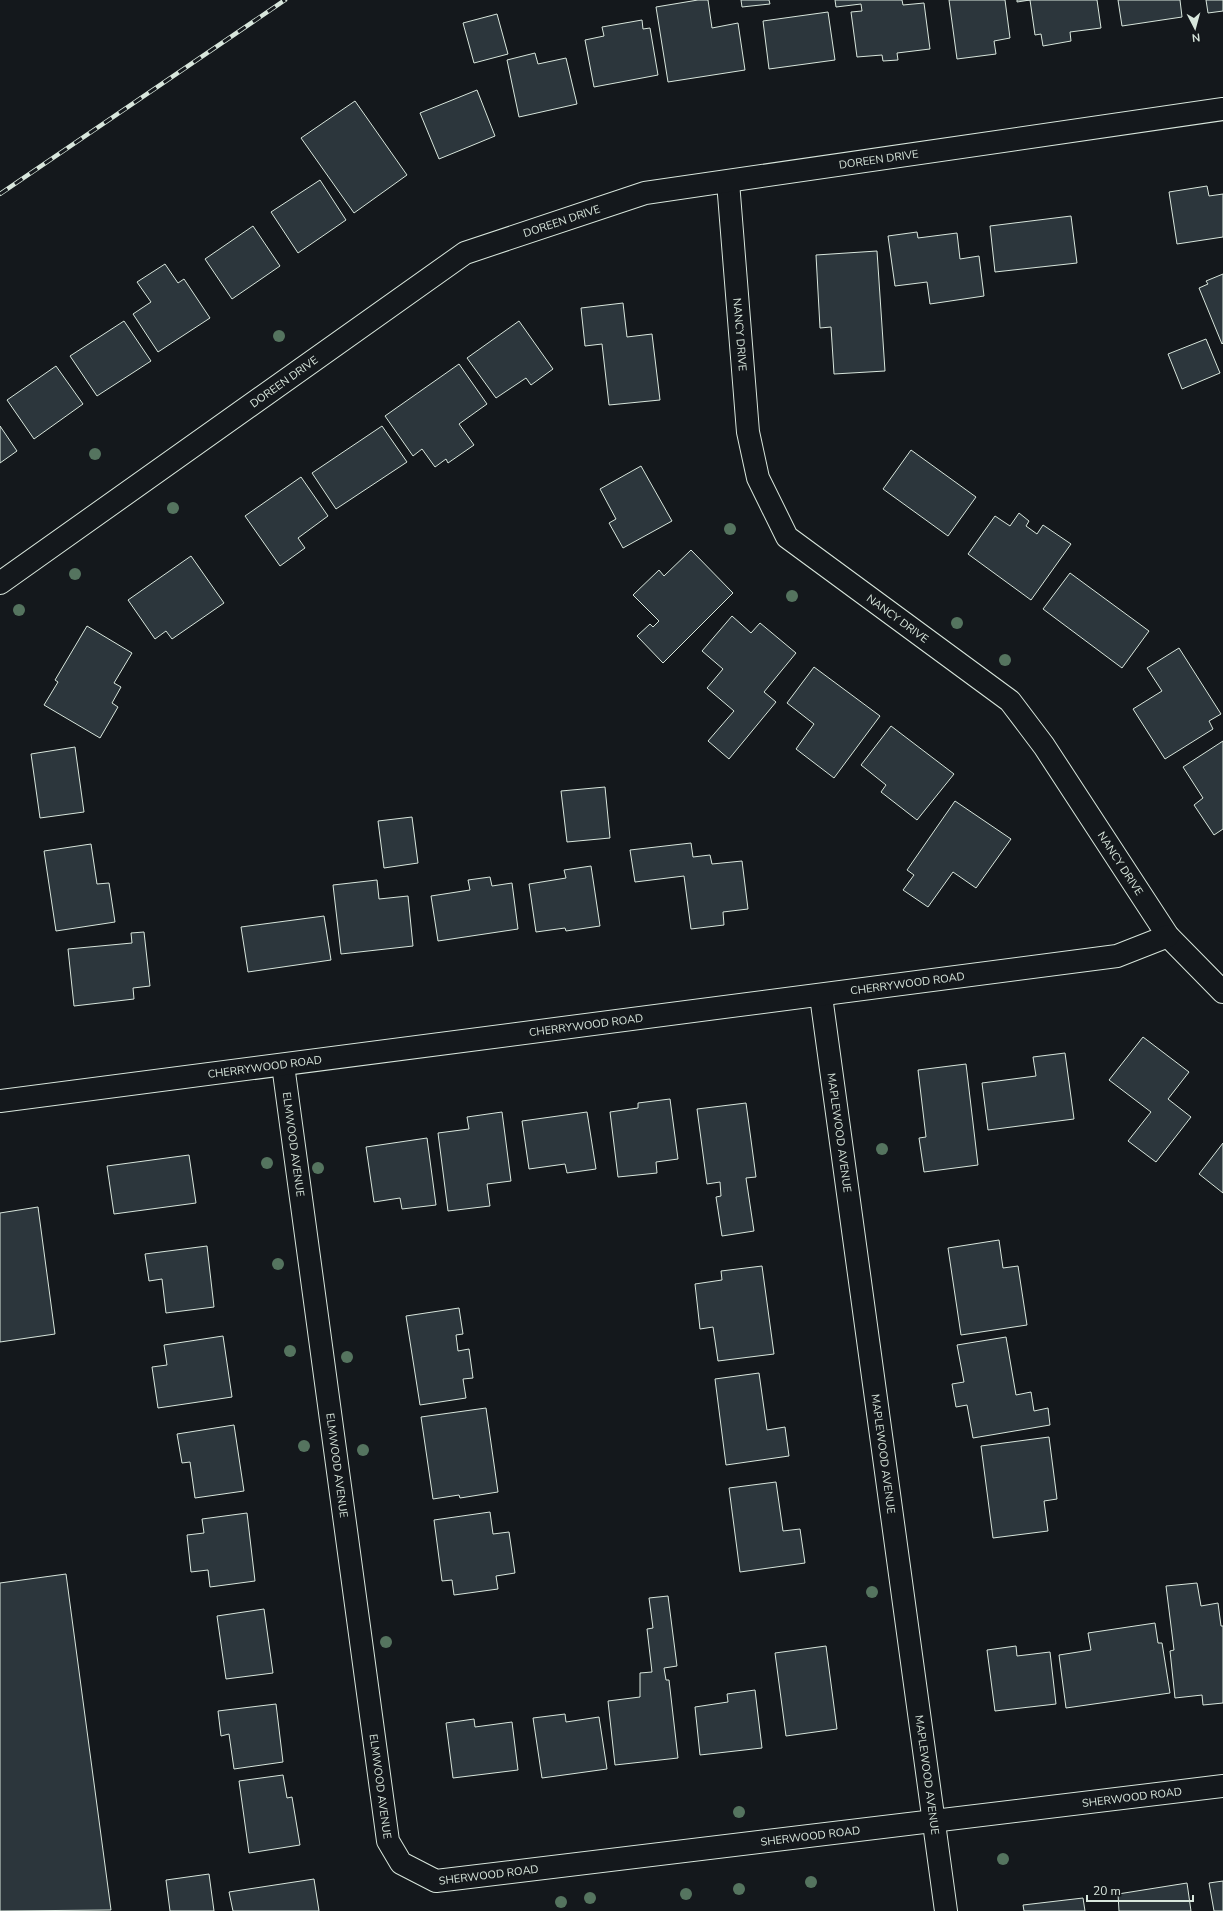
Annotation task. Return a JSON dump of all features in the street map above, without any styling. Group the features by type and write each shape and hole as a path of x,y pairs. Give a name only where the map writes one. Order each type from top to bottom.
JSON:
{"street":[{"name":"DOREEN DRIVE","path":"0,583 466,253 645,193 1223,109"},
{"name":"NANCY DRIVE","path":"728,182 748,432 758,478 786,538 1010,701 1044,746 1168,936 1223,992"},
{"name":"CHERRYWOOD ROAD","path":"0,1101 821,996 1117,956 1168,936"},
{"name":"MAPLEWOOD AVENUE","path":"821,996 946,1911"},
{"name":"ELMWOOD AVENUE","path":"283,1065 388,1841 401,1862"},
{"name":"SHERWOOD ROAD","path":"401,1862 436,1881 1223,1786"}],"building":[{"path":"698,0 708,0 712,28 738,23 745,70 668,82 656,7"},
{"path":"741,0 769,0 770,4 742,7"},
{"path":"835,0 902,0 903,5 924,3 930,49 897,53 898,60 883,61 882,55 857,57 851,12 862,11 861,4 836,7"},
{"path":"949,0 1005,0 1010,38 994,41 996,54 957,59"},
{"path":"1017,0 1030,0 1017,2"},
{"path":"1030,0 1097,0 1101,28 1070,32 1071,41 1043,46 1041,34 1035,35"},
{"path":"1118,0 1180,0 1182,17 1122,26"},
{"path":"1206,0 1223,0 1223,11 1208,13"},
{"path":"828,12 835,60 769,69 763,21"},
{"path":"497,14 508,54 474,63 463,23"},
{"path":"642,20 643,29 650,28 658,75 594,87 585,40 604,36 602,27"},
{"path":"535,53 538,64 566,58 577,104 519,117 507,60"},
{"path":"477,90 495,136 439,159 420,113"},
{"path":"355,101 407,175 354,213 301,138"},
{"path":"320,180 346,220 298,253 271,212"},
{"path":"1207,186 1209,196 1223,194 1223,237 1177,244 1169,192"},
{"path":"1071,216 1077,263 995,272 990,226"},
{"path":"253,226 280,266 232,299 205,259"},
{"path":"917,232 918,238 957,233 960,259 979,256 984,296 930,304 927,282 895,286 888,236"},
{"path":"877,251 885,371 834,374 831,327 820,328 816,255"},
{"path":"165,264 178,283 184,279 210,318 158,352 133,314 151,302 137,282"},
{"path":"1223,274 1222,344 1199,288 1208,284 1206,281"},
{"path":"623,303 627,337 652,334 660,400 609,405 602,344 585,346 581,308"},
{"path":"124,321 151,361 97,396 70,356"},
{"path":"519,321 553,369 531,385 526,378 496,398 467,358"},
{"path":"1206,339 1220,373 1182,389 1168,354"},
{"path":"459,364 487,404 459,424 474,445 448,463 446,459 435,467 422,449 413,456 385,416"},
{"path":"56,366 83,404 34,439 7,400"},
{"path":"0,426 17,451 0,463"},
{"path":"382,426 407,462 336,509 312,473"},
{"path":"911,450 976,497 948,536 883,489"},
{"path":"641,466 672,521 623,548 609,523 616,519 600,489"},
{"path":"301,477 328,516 298,538 305,548 280,566 245,516"},
{"path":"1019,513 1029,521 1026,526 1037,534 1043,525 1071,544 1031,600 968,554 995,516 1010,526"},
{"path":"691,550 733,593 663,663 637,636 650,624 653,627 659,621 633,595 659,570 664,576"},
{"path":"191,556 224,603 172,639 166,631 155,639 128,600"},
{"path":"1070,573 1149,631 1122,668 1043,609"},
{"path":"732,616 751,633 760,623 796,653 764,692 776,702 729,759 708,741 734,711 707,688 723,669 702,651"},
{"path":"87,626 132,653 114,683 121,687 112,703 118,707 100,738 44,705 58,682 55,680"},
{"path":"1179,648 1221,714 1209,721 1213,729 1165,759 1133,709 1162,691 1147,668"},
{"path":"814,667 880,716 834,778 796,749 814,724 787,703"},
{"path":"891,726 954,774 917,820 881,792 886,785 861,765"},
{"path":"1223,741 1223,829 1214,835 1194,805 1203,798 1183,767"},
{"path":"75,747 84,812 40,818 31,754"},
{"path":"605,787 610,838 567,842 561,791"},
{"path":"955,801 1011,839 976,888 953,872 928,907 903,890 914,875 907,870"},
{"path":"412,817 418,863 384,868 378,821"},
{"path":"691,843 693,857 710,855 712,864 742,861 748,909 723,912 724,925 691,929 684,876 635,882 630,850"},
{"path":"91,844 97,884 109,883 115,922 56,931 44,851"},
{"path":"591,866 600,926 566,931 565,928 536,932 529,884 566,878 564,870"},
{"path":"490,877 492,886 512,883 518,929 438,941 431,896 470,890 468,880"},
{"path":"377,880 379,899 408,896 413,946 341,954 333,885"},
{"path":"324,916 331,960 248,972 241,927"},
{"path":"144,932 150,986 133,988 134,999 74,1006 68,949 132,943 131,933"},
{"path":"1143,1037 1189,1072 1168,1099 1191,1117 1156,1162 1128,1141 1151,1112 1109,1080"},
{"path":"1065,1053 1074,1119 988,1130 982,1083 1036,1076 1033,1057"},
{"path":"966,1064 978,1165 924,1172 919,1138 926,1137 918,1070"},
{"path":"670,1099 678,1159 656,1162 657,1173 618,1177 610,1112 638,1108 638,1103"},
{"path":"746,1103 756,1177 746,1178 754,1231 722,1236 716,1197 721,1196 720,1182 707,1184 697,1109"},
{"path":"502,1112 511,1181 487,1184 490,1206 448,1211 438,1133 469,1129 467,1117"},
{"path":"587,1112 596,1169 567,1173 565,1164 529,1169 522,1121"},
{"path":"427,1138 436,1205 402,1209 400,1198 374,1202 366,1147"},
{"path":"1223,1143 1223,1193 1199,1174"},
{"path":"189,1155 196,1203 114,1214 107,1166"},
{"path":"38,1207 55,1334 0,1342 0,1213"},
{"path":"999,1240 1003,1268 1018,1266 1027,1325 961,1335 948,1248"},
{"path":"207,1246 214,1307 166,1313 162,1279 149,1281 145,1254"},
{"path":"762,1266 774,1354 718,1361 713,1327 700,1329 695,1284 722,1280 721,1271"},
{"path":"459,1308 463,1334 456,1335 458,1351 469,1349 473,1378 463,1379 466,1398 420,1405 406,1316"},
{"path":"223,1336 232,1397 158,1408 152,1367 167,1365 164,1345"},
{"path":"1006,1337 1016,1395 1031,1392 1034,1411 1048,1408 1050,1425 973,1438 967,1405 956,1407 952,1384 964,1382 957,1345"},
{"path":"759,1373 767,1430 785,1427 789,1456 726,1465 715,1379"},
{"path":"486,1408 498,1492 460,1498 459,1495 433,1499 421,1417"},
{"path":"234,1425 244,1491 195,1498 190,1462 182,1463 177,1434"},
{"path":"1049,1437 1057,1499 1044,1501 1048,1531 993,1538 981,1446"},
{"path":"776,1482 783,1531 800,1529 805,1563 740,1572 729,1488"},
{"path":"490,1512 493,1534 509,1532 515,1573 496,1576 498,1589 454,1595 452,1580 442,1581 434,1520"},
{"path":"247,1513 255,1581 210,1587 208,1570 191,1572 187,1535 204,1533 202,1519"},
{"path":"66,1574 111,1910 0,1911 0,1583"},
{"path":"1197,1583 1201,1606 1218,1603 1221,1626 1223,1626 1223,1703 1203,1705 1202,1695 1175,1698 1170,1651 1174,1650 1166,1586"},
{"path":"668,1596 677,1666 664,1668 666,1680 669,1680 678,1758 615,1765 608,1701 640,1697 640,1673 652,1672 647,1629 653,1628 649,1598"},
{"path":"264,1609 273,1673 226,1679 217,1616"},
{"path":"1155,1623 1158,1643 1162,1643 1170,1693 1066,1708 1059,1655 1091,1650 1088,1633"},
{"path":"826,1646 837,1729 786,1736 775,1653"},
{"path":"1016,1646 1017,1656 1050,1652 1056,1704 995,1711 987,1650"},
{"path":"755,1690 762,1748 700,1755 695,1707 728,1702 727,1694"},
{"path":"276,1704 283,1762 234,1769 229,1734 221,1736 218,1711"},
{"path":"565,1714 566,1722 599,1717 607,1769 542,1778 533,1718"},
{"path":"474,1719 475,1727 512,1722 518,1770 453,1778 446,1723"},
{"path":"283,1775 287,1798 292,1797 300,1845 249,1853 239,1781"},
{"path":"209,1874 214,1911 170,1911 166,1880"},
{"path":"314,1879 319,1911 233,1911 229,1892"},
{"path":"1223,1881 1223,1911 1214,1911 1209,1883"},
{"path":"1187,1883 1191,1911 1119,1911 1118,1894"},
{"path":"1083,1898 1085,1911 1024,1911 1023,1905"}],"railway":[{"path":"0,194 285,0"}]}
